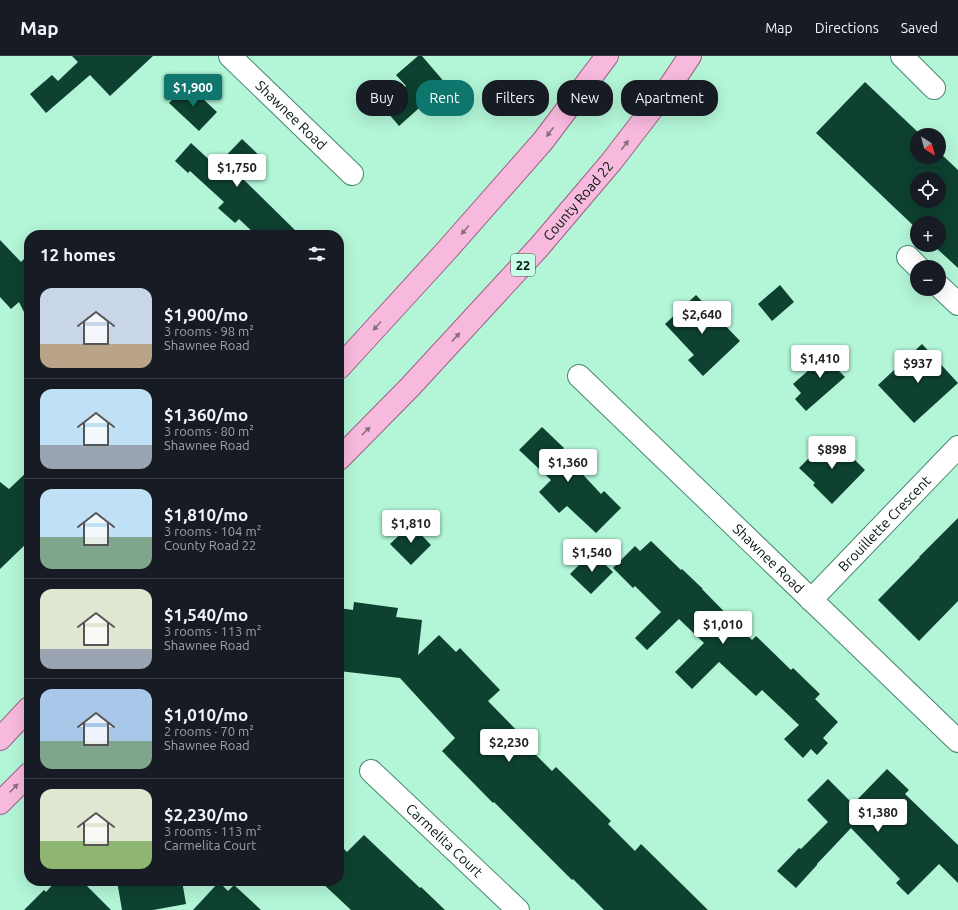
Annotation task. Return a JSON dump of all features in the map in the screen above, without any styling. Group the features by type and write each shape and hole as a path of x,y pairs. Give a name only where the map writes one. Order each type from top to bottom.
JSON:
{"main road":[{"path":"344,363 447,250 543,141 607,56"},
{"name":"County Road 22","path":"344,454 410,387 539,247 612,161 672,83 690,56"},
{"path":"0,739 24,713"},
{"path":"0,803 24,779"}],"street":[{"name":"Shawnee Road","path":"230,56 352,174"},
{"path":"902,56 934,88"},
{"path":"946,293 958,304"},
{"name":"Shawnee Road","path":"579,376 958,741"},
{"name":"Brouillette Crescent","path":"811,600 958,447"},
{"name":"Carmelita Court","path":"371,771 518,910"}],"building":[{"path":"72,56 153,56 110,96 90,75 46,113 30,94 52,75 58,81 78,62"},
{"path":"418,56 422,56 443,80 416,80 416,111 399,126 391,116 408,116 408,80 401,80 396,75"},
{"path":"865,82 914,128 910,128 910,164 946,164 946,159 958,170 958,268 941,252 946,252 946,216 910,216 910,222 816,133"},
{"path":"187,84 217,112 199,131 169,103"},
{"path":"242,139 264,160 244,180 295,230 251,230 239,219 235,223 218,208 224,202 190,171 188,173 175,161 191,143 216,166"},
{"path":"0,240 21,262 24,259 24,312 19,302 11,309 0,297"},
{"path":"780,285 794,302 772,321 758,304"},
{"path":"696,295 740,341 703,376 688,360 694,355 665,324"},
{"path":"922,344 958,383 914,423 878,385"},
{"path":"836,346 848,359 837,369 845,377 806,411 795,399 801,393 793,384"},
{"path":"542,427 564,448 561,451 601,494 604,491 621,508 596,533 567,506 559,513 539,492 551,480 519,450"},
{"path":"831,436 865,470 832,504 813,485 815,483 799,468"},
{"path":"24,475 24,546 0,569 0,482 9,489"},
{"path":"958,518 958,601 919,641 878,600"},
{"path":"411,524 431,545 411,565 390,544"},
{"path":"651,541 703,589 752,640 756,636 791,670 793,668 820,694 815,699 838,722 823,738 828,743 817,755 811,749 803,758 784,739 799,725 762,690 756,696 719,662 692,689 675,672 704,643 679,619 647,650 635,638 661,612 635,586 633,588 613,568 635,546 640,551"},
{"path":"592,552 613,572 591,594 570,574"},
{"path":"354,602 398,608 396,617 422,620 418,655 439,635 456,652 460,648 500,690 488,701 529,743 527,746 552,771 556,767 611,821 608,824 635,851 641,844 708,910 604,910 494,802 493,803 442,751 455,738 400,678 344,672 344,609 353,610"},
{"path":"887,769 909,790 905,794 958,845 958,883 939,864 908,895 896,883 900,879 851,828 796,888 777,871 799,848 801,849 828,822 807,800 828,779 853,804"},
{"path":"364,835 445,910 351,910 325,886 344,886 344,849 347,852"},
{"path":"51,886 87,886 111,910 24,910 44,890 46,892"},
{"path":"118,886 183,886 186,904 153,910 122,910"},
{"path":"215,886 223,886 228,891 235,886 261,910 193,910"}]}
